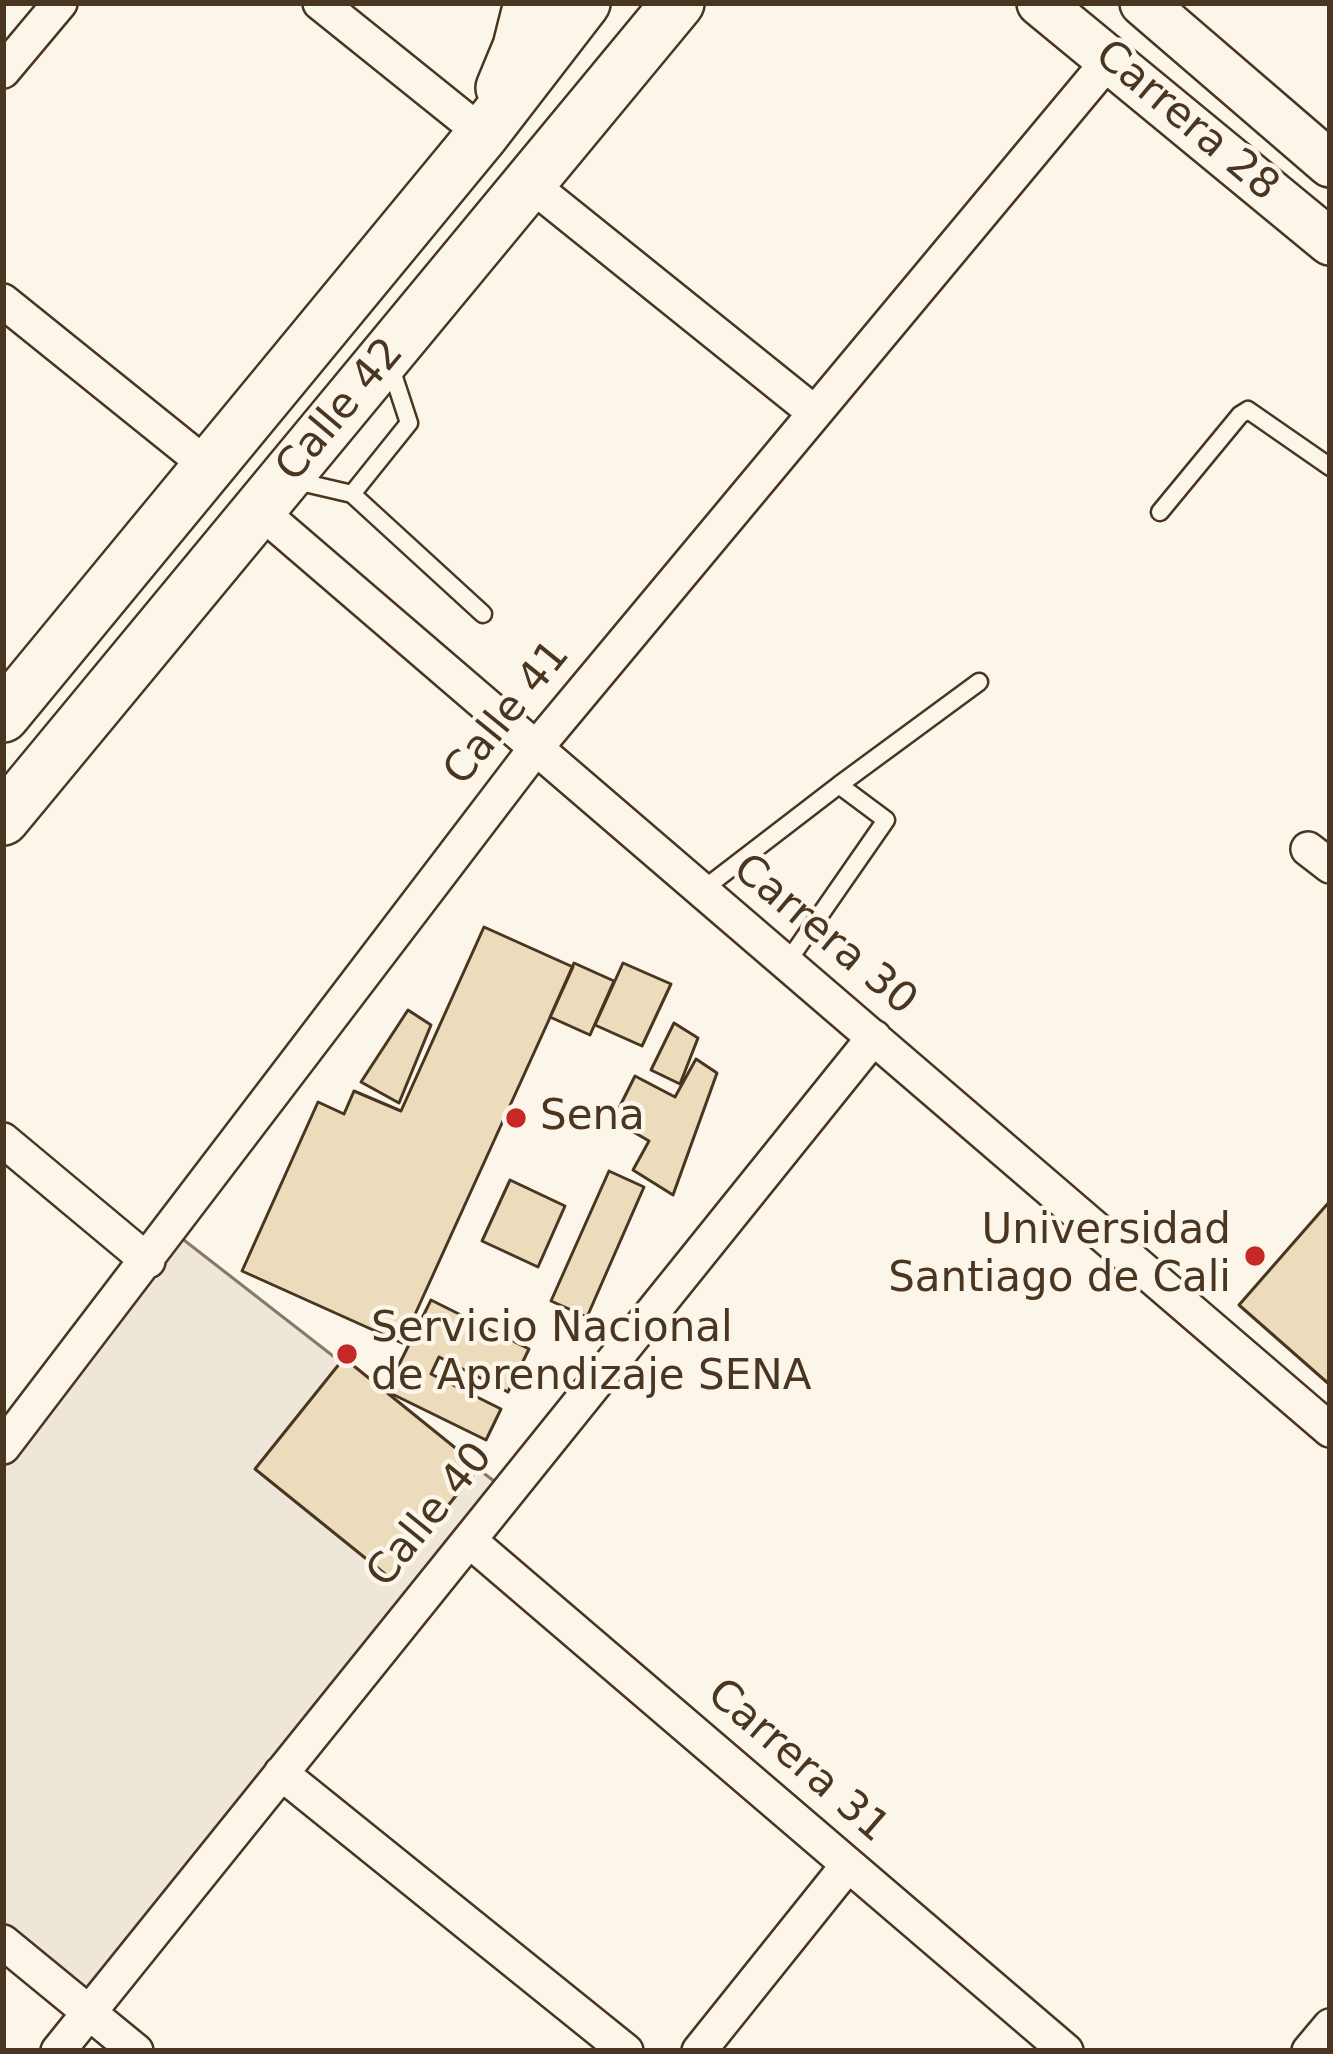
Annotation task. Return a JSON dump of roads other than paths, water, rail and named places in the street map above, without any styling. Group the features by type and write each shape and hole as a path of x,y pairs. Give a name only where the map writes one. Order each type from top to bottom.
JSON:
{"main road":[{"path":"483,134 519,47 530,3"},
{"name":"Calle 42","path":"3,716 483,134 584,3"},
{"name":"Calle 42","path":"3,819 678,3"},
{"name":"Carrera 28","path":"1040,3 1330,242"},
{"name":"Carrera 28","path":"1149,5 1330,164"}],"street":[{"path":"3,71 60,3"},
{"path":"320,3 483,134"},
{"name":"Calle 41","path":"3,1447 535,749 1111,59"},
{"path":"530,183 814,413"},
{"path":"3,301 208,467"},
{"name":"Carrera 30","path":"272,494 535,749 1330,1430"},
{"name":"Calle 40","path":"58,2051 874,1037"},
{"path":"3,1140 148,1261"},
{"name":"Carrera 31","path":"470,1540 1066,2051"},
{"path":"281,1774 626,2051"},
{"path":"699,2051 848,1865"},
{"path":"3,1942 136,2051"},
{"path":"1309,2051 1330,2026"}],"lane":[{"path":"352,494 409,423 387,355"},
{"path":"1160,512 1248,410 1330,467"},
{"path":"272,494 352,494 483,614"},
{"path":"701,891 979,682"},
{"path":"786,964 886,820 839,785"}],"place":[{"name":"Sena","path":"516,1118"},
{"name":"Universidad Santiago de Cali","path":"1255,1256"},
{"name":"Servicio Nacional de Aprendizaje SENA","path":"347,1354"}]}
